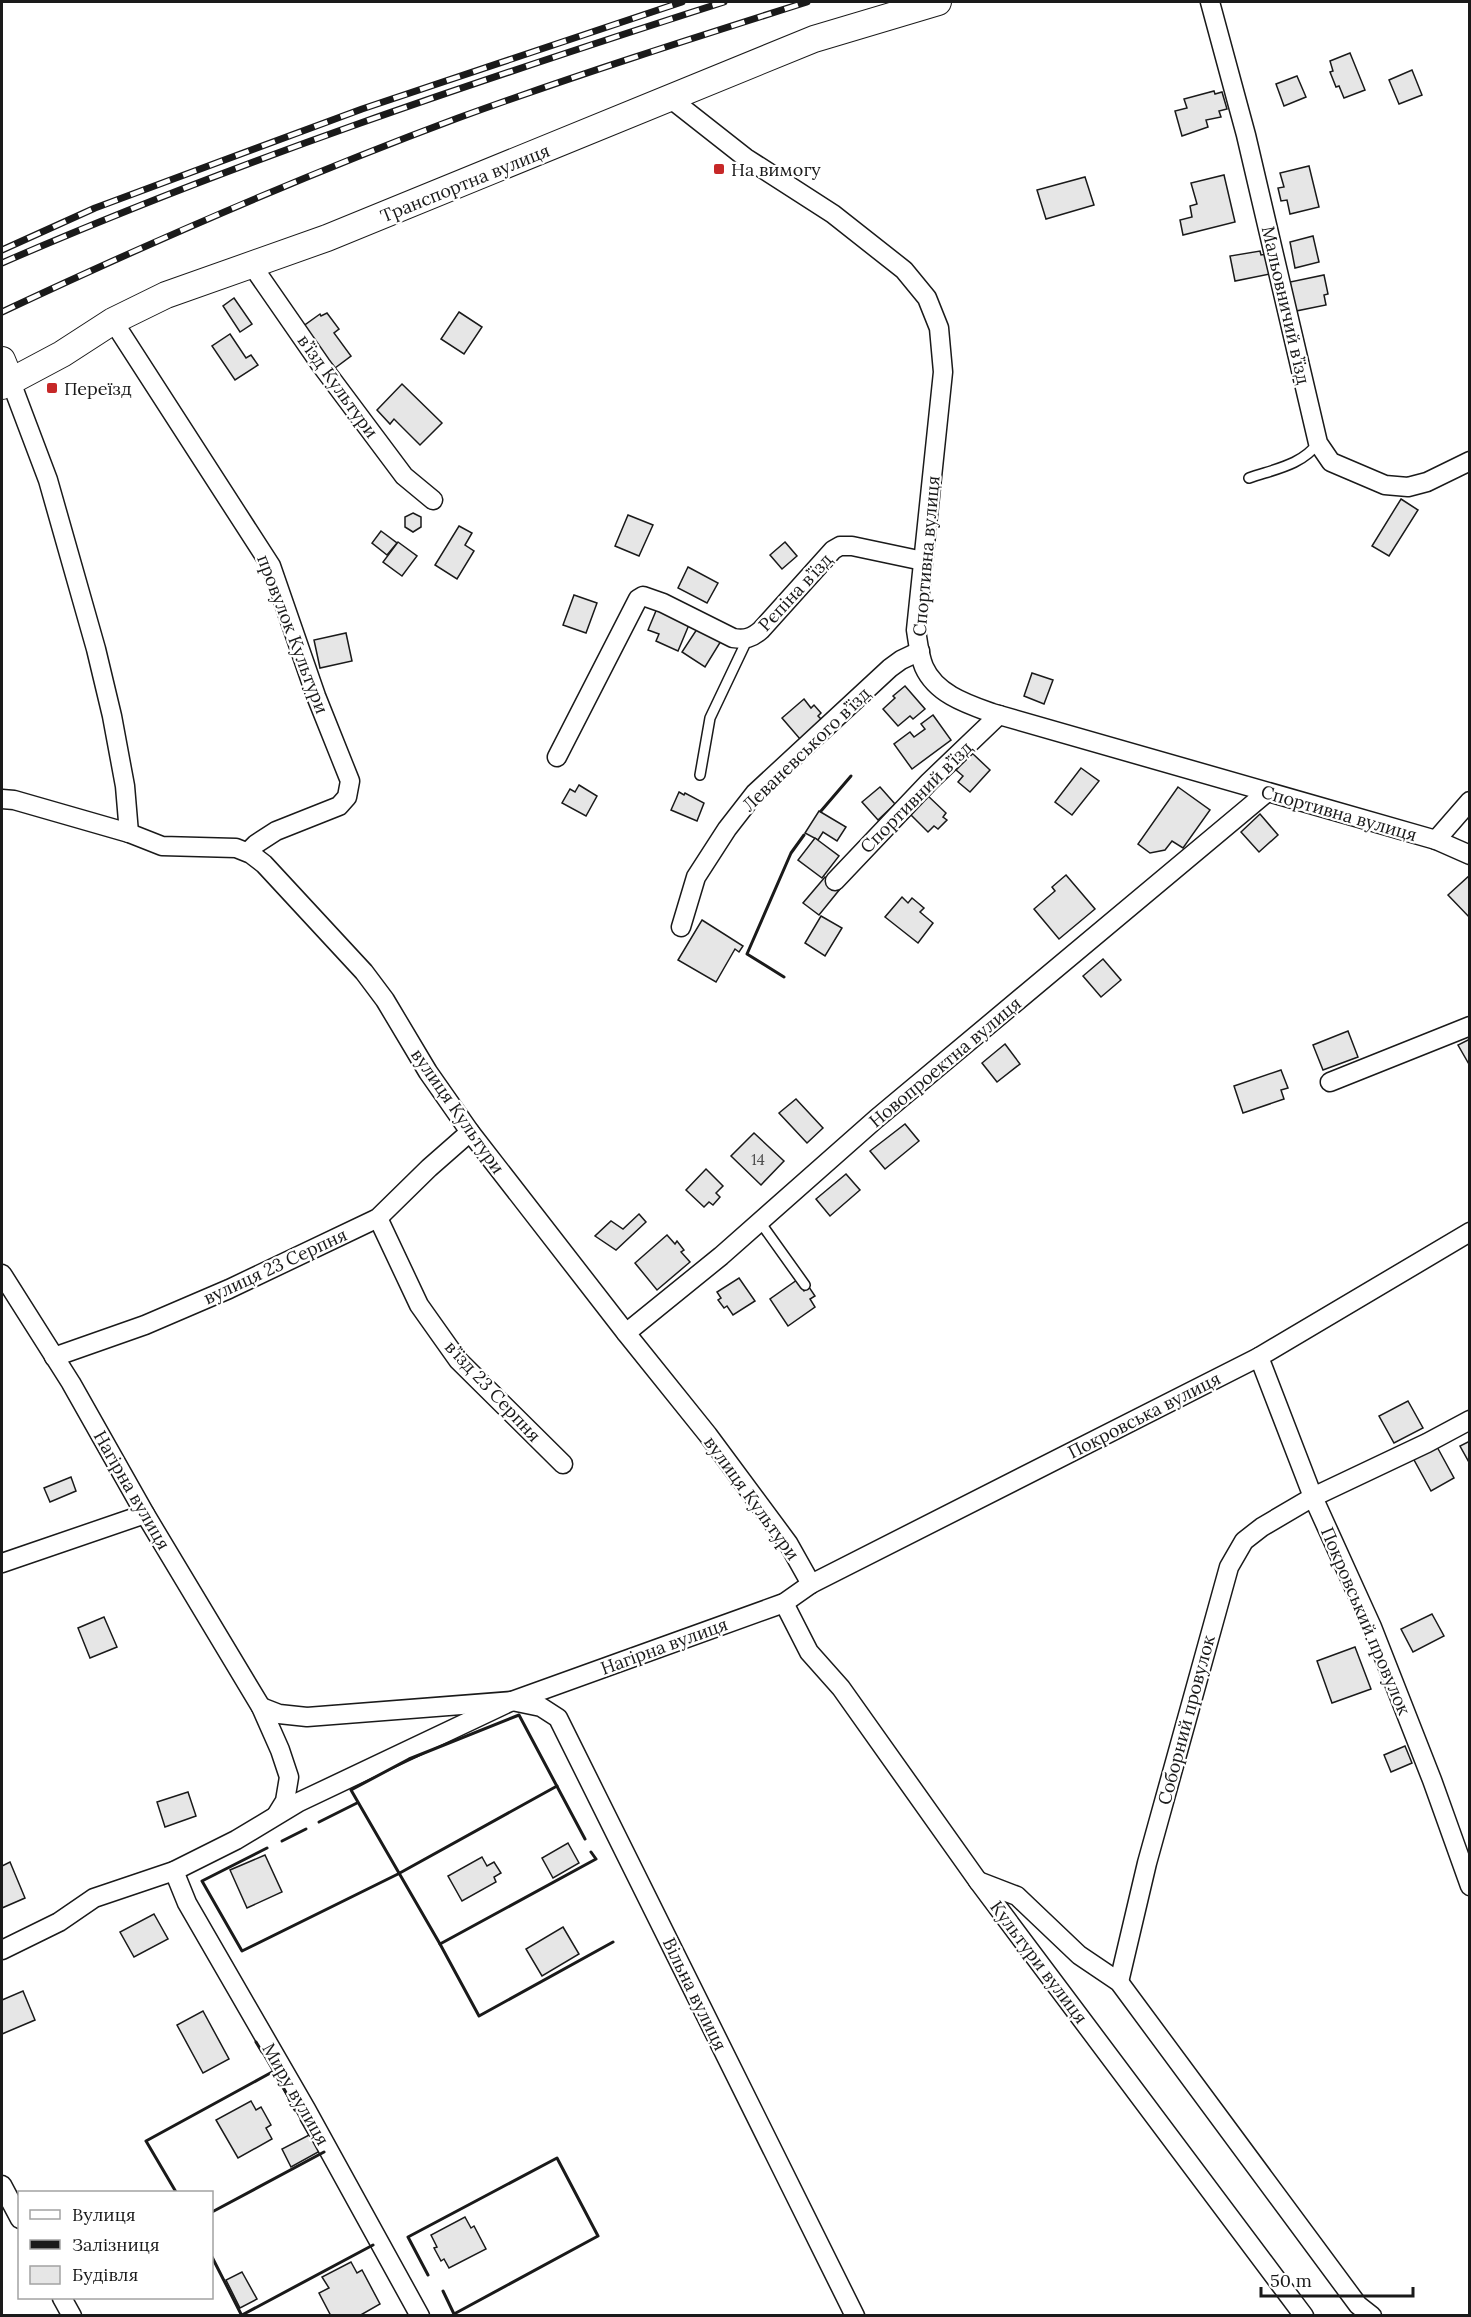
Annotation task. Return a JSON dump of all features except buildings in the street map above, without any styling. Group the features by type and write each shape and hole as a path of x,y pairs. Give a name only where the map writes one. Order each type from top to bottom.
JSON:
{"street":[{"name":"Транспортна вулиця","path":"5,376 62,354 113,321 166,295 327,238 814,39 938,2"},
{"name":"Мальовничий в’їзд","path":"1210,2 1246,137 1318,443 1331,462 1385,485 1408,487 1427,482 1470,462"},
{"name":"Спортивна вулиця","path":"671,99 746,158 842,221 904,270 927,298 939,328 943,372 916,630 925,668 939,686 960,702 999,716 1436,840 1470,855"},
{"name":"в’їзд Культури","path":"251,264 321,365 404,477 433,500"},
{"name":"провулок Культури","path":"113,321 271,566 316,696 351,781 349,793 342,803 276,831 261,840 248,852"},
{"path":"5,376 48,480 96,649 118,751 128,809 129,833"},
{"name":"Рєпіна в’їзд","path":"557,757 638,599 643,596 733,638 748,638 761,630 833,550 840,546 852,546 923,561"},
{"name":"Леваневського в’їзд","path":"681,927 696,877 727,829 755,793 890,668 920,651"},
{"name":"Спортивний в’їзд","path":"835,881 929,782 999,716"},
{"name":"Новопроектна вулиця","path":"626,1333 721,1256 876,1119 1266,793"},
{"name":"вулиця Культури","path":"2,799 21,802 129,833 162,846 229,846 248,852 264,864 364,972 385,1000 428,1072 470,1132 708,1435 788,1542 811,1584"},
{"path":"1436,840 1470,801"},
{"path":"1330,1082 1470,1026"},
{"name":"вулиця 23 Серпня","path":"54,1357 145,1325 229,1289 378,1218 470,1132"},
{"name":"в’їзд 23 Серпня","path":"378,1218 419,1305 458,1360 563,1464"},
{"name":"Покровська вулиця","path":"811,1584 1259,1357 1470,1232"},
{"name":"Нагірна вулиця","path":"2,1274 54,1357 261,1707 289,1777 285,1801 277,1814"},
{"name":"Покровський провулок","path":"1259,1357 1313,1497 1372,1627 1432,1780 1470,1886"},
{"name":"Соборний провулок","path":"1119,1982 1147,1863 1229,1567 1239,1547 1256,1531 1313,1497 1470,1420"},
{"path":"2,1563 145,1514"},
{"name":"Нагірна вулиця","path":"2,1950 59,1922 94,1898 174,1871 236,1840 277,1814 512,1701 784,1603 811,1584"},
{"name":"Культури вулиця","path":"784,1603 809,1652 841,1688 978,1881 1304,2316"},
{"name":"Нагірна вулиця","path":"261,1707 279,1714 307,1718 512,1701"},
{"name":"Вільна вулиця","path":"512,1701 541,1707 558,1718 855,2316"},
{"name":"Миру вулиця","path":"174,1871 187,1903 312,2119 420,2316"},
{"path":"978,1881 1017,1896 1079,1954 1119,1982 1358,2305 1372,2316"},
{"path":"2,2185 18,2214"},
{"path":"63,2299 72,2316"}],"lane":[{"path":"1250,478 1299,462 1318,443"},
{"path":"700,776 710,718 748,638"},
{"path":"760,1222 805,1285"}],"railway":[{"path":"2,250 95,208 362,109 682,2"},
{"path":"2,263 179,190 269,156 541,61 724,2"},
{"path":"2,312 227,210 400,140 501,102 807,2"}],"wall":[{"path":"821,811 851,776"},
{"path":"784,977 747,954 791,853 804,835"},
{"path":"585,1839 519,1715 409,1759 351,1790 479,2016 613,1942"},
{"path":"267,1848 202,1881 242,1951 398,1874 557,1786"},
{"path":"319,1822 357,1803"},
{"path":"282,1841 306,1829"},
{"path":"440,1944 596,1859 591,1852"},
{"path":"256,2042 262,2052"},
{"path":"175,2191 146,2141 274,2071"},
{"path":"276,2075 288,2096"},
{"path":"289,2099 295,2110"},
{"path":"301,2120 309,2134"},
{"path":"213,2211 324,2152"},
{"path":"428,2275 408,2237 557,2158 598,2236 454,2314 443,2291"},
{"path":"242,2315 373,2245"},
{"path":"213,2259 242,2316"}],"place":[{"name":"На вимогу","path":"719,169"},
{"name":"Переїзд","path":"52,388"}]}
